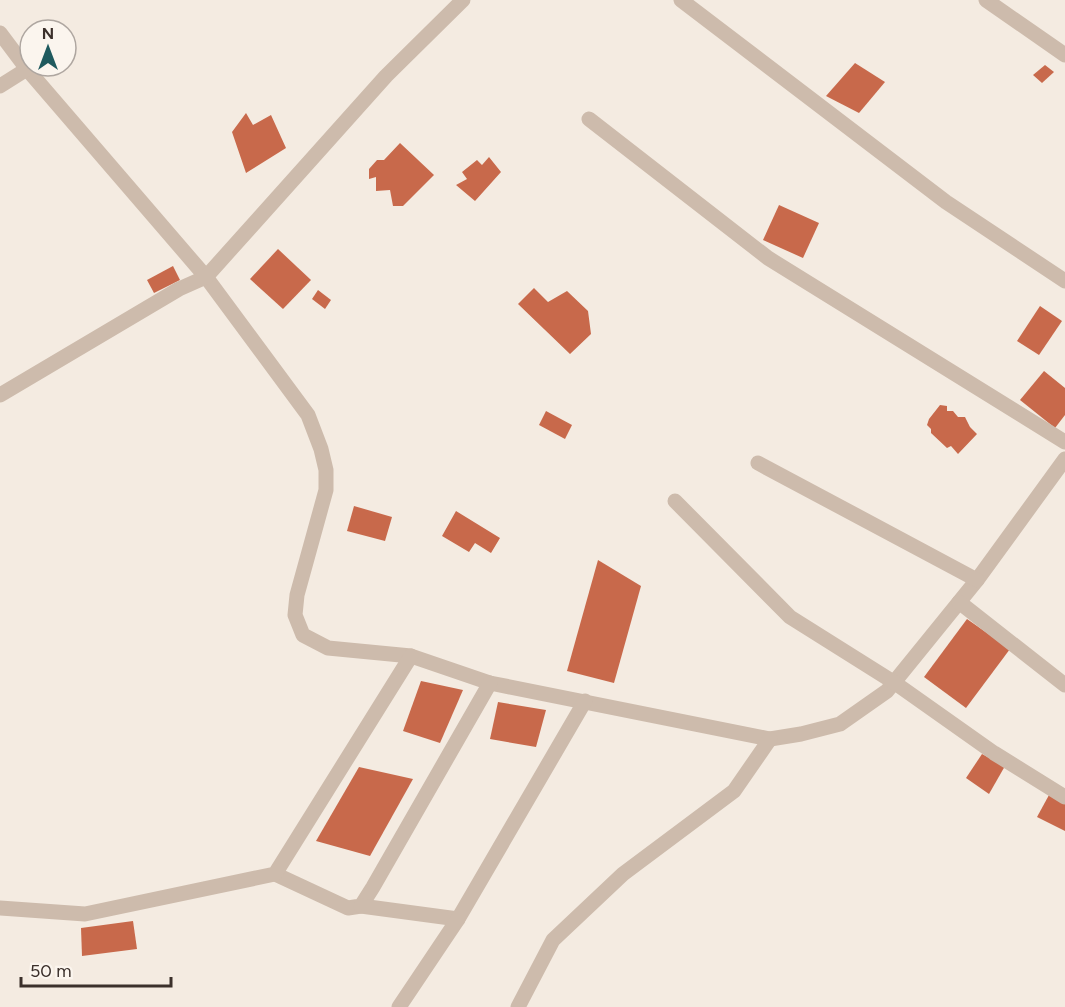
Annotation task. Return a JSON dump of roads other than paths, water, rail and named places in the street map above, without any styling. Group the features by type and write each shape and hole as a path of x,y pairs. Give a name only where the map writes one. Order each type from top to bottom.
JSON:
{"street":[{"path":"0,395 179,289 206,277 386,76 463,0"},
{"path":"681,0 946,202 1065,282"},
{"path":"987,0 1064,51"},
{"path":"0,33 18,57"},
{"path":"0,86 18,75"},
{"path":"35,78 206,277 308,415 321,449 326,470 326,490 297,595 295,615 303,635 328,648 411,656 489,683 770,740 840,724 887,692 895,683 977,580 1065,459"},
{"path":"589,119 768,258 1065,442"},
{"path":"758,463 977,580"},
{"path":"675,501 790,617 895,683 994,753 1065,796"},
{"path":"959,602 1065,685"},
{"path":"275,874 411,656"},
{"path":"361,906 489,683"},
{"path":"399,1007 458,919 585,701"},
{"path":"518,1007 553,940 623,874 734,791 770,740"},
{"path":"0,908 85,914 275,874 348,908 361,906 458,919"}]}
